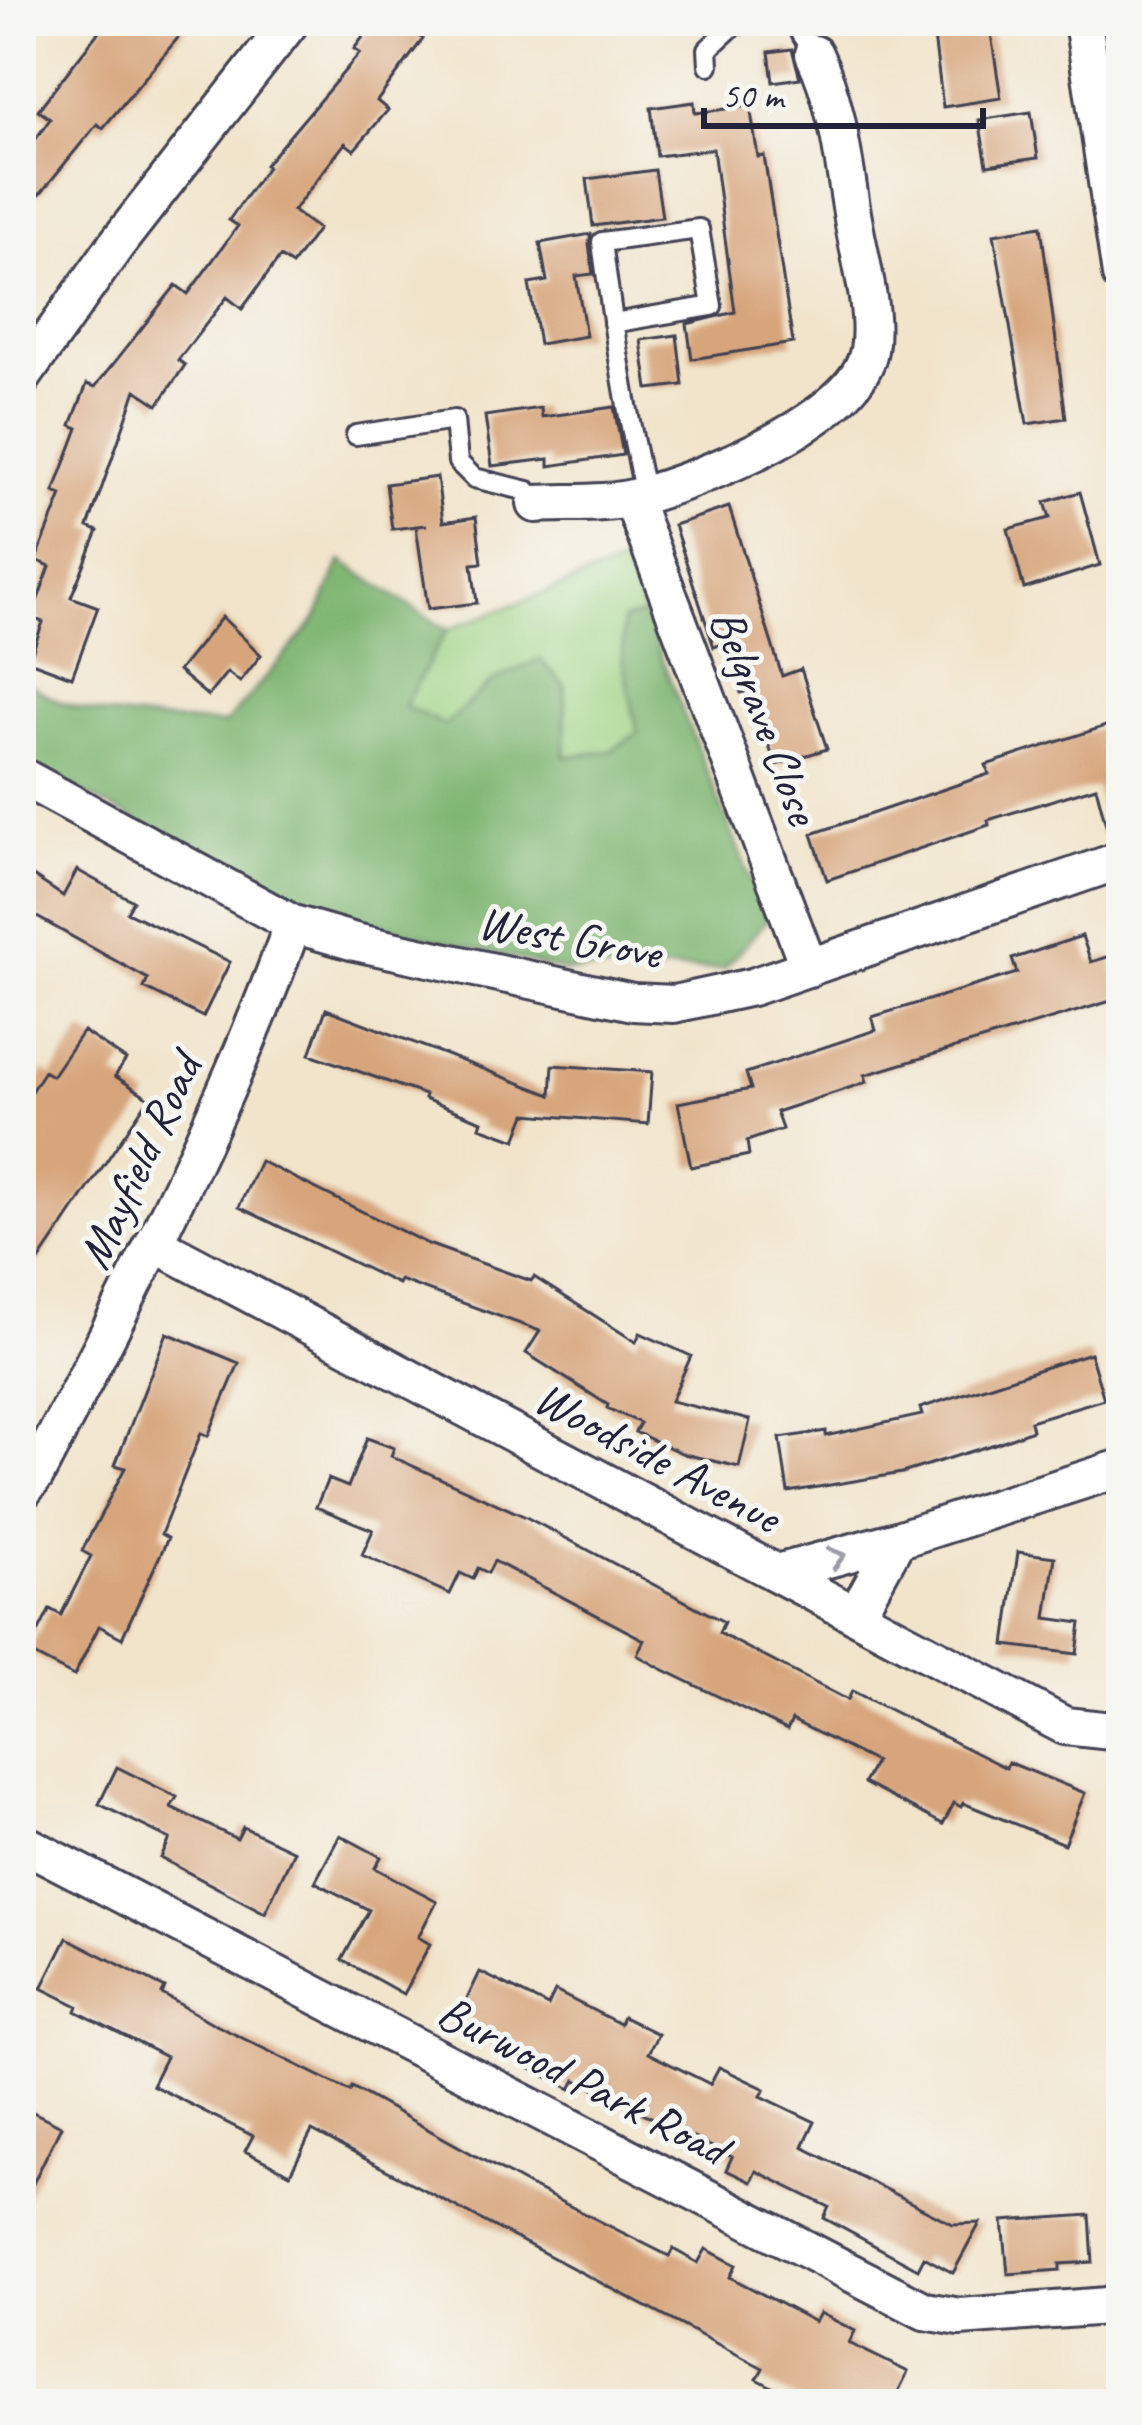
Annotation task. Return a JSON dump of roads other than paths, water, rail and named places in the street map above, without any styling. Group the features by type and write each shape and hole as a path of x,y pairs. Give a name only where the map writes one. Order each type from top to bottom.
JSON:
{"street":[{"path":"21,379 116,245 291,21"},
{"path":"1083,21 1121,275"},
{"path":"536,504 638,496 692,478 810,424 844,396 869,352 867,305 831,89 806,37"},
{"name":"Belgrave Close","path":"638,496 809,968"},
{"name":"West Grove","path":"21,776 293,925 633,1002 674,1004 713,997 1121,860"},
{"name":"Mayfield Road","path":"21,1493 156,1244 293,925"},
{"name":"Woodside Avenue","path":"156,1244 1065,1726 1121,1732"},
{"path":"778,1574 1121,1468"},
{"path":"856,1614 897,1540"},
{"name":"Burwood Park Road","path":"21,1842 925,2311 960,2317 1121,2305"}],"lane":[{"path":"709,65 708,49 734,25 757,21"},
{"path":"614,323 712,306 699,229 602,242 638,496"},
{"path":"356,435 454,420 458,462 474,478 528,490 536,504"}]}
